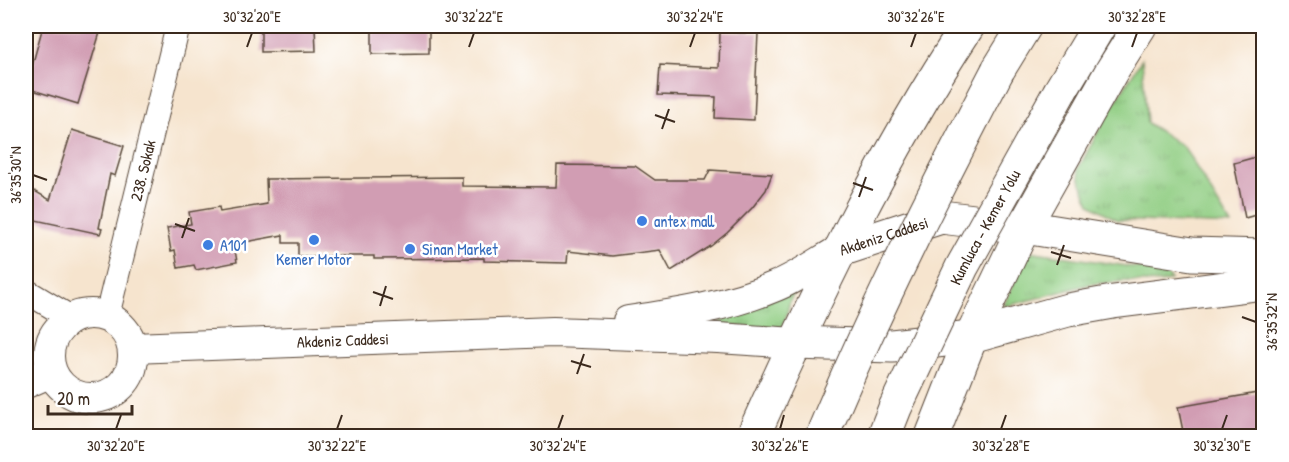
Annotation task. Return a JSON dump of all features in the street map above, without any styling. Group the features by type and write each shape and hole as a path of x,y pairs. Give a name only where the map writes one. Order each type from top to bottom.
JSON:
{"main road":[{"path":"753,436 840,250 932,81 968,26"},
{"path":"822,436 926,209 998,70 1025,26"},
{"name":"Kumluca - Kemer Yolu","path":"884,436 962,267 1099,26"},
{"name":"Kumluca - Kemer Yolu","path":"932,436 971,337 1024,227 1111,72 1140,26"},
{"name":"Akdeniz Caddesi","path":"840,250 941,217 1024,227 1192,254 1263,256"},
{"name":"Akdeniz Caddesi","path":"795,343 892,346 971,337 1068,310 1113,302 1263,284"}],"street":[{"name":"238. Sokak","path":"107,316 178,26"},
{"name":"Akdeniz Caddesi","path":"554,332 665,316 753,295 779,285 840,250"},
{"path":"26,291 71,318"},
{"path":"89,314 107,316 119,324 128,335 133,348 132,369 121,387 103,397 82,398 38,378 56,332 71,318 89,314"},
{"name":"Akdeniz Caddesi","path":"133,348 554,332 795,343"}],"green space":[{"path":"1142,59 1147,123 1184,147 1231,225 1117,220 1090,204 1078,169 1105,119"},
{"path":"1029,251 1166,272 1171,280 1161,283 1126,281 1090,284 1003,307"},
{"path":"798,285 790,301 782,333 716,323 750,309"}],"building":[{"path":"43,26 102,26 78,104 26,88"},
{"path":"261,26 315,26 316,51 261,52"},
{"path":"372,26 429,26 429,53 372,54"},
{"path":"720,32 758,33 754,120 715,118 716,97 658,95 660,65 719,68"},
{"path":"72,130 124,146 115,176 110,174 99,228 102,229 100,234 26,218 26,186 50,200"},
{"path":"1263,155 1263,213 1245,218 1234,163"},
{"path":"557,165 635,166 655,180 705,180 710,170 772,174 766,190 727,233 671,271 660,250 612,256 568,251 567,263 484,261 484,258 374,259 374,256 298,256 298,243 283,243 283,235 234,244 237,262 196,270 194,265 178,268 175,250 171,251 167,228 191,224 189,212 219,207 220,212 267,204 266,179 462,177 462,186 556,187"},
{"path":"1263,392 1263,436 1184,436 1178,407"}],"place":[{"name":"antex mall","path":"642,221"},
{"name":"Kemer Motor","path":"314,240"},
{"name":"A101","path":"208,245"},
{"name":"Sinan Market","path":"410,249"}]}
